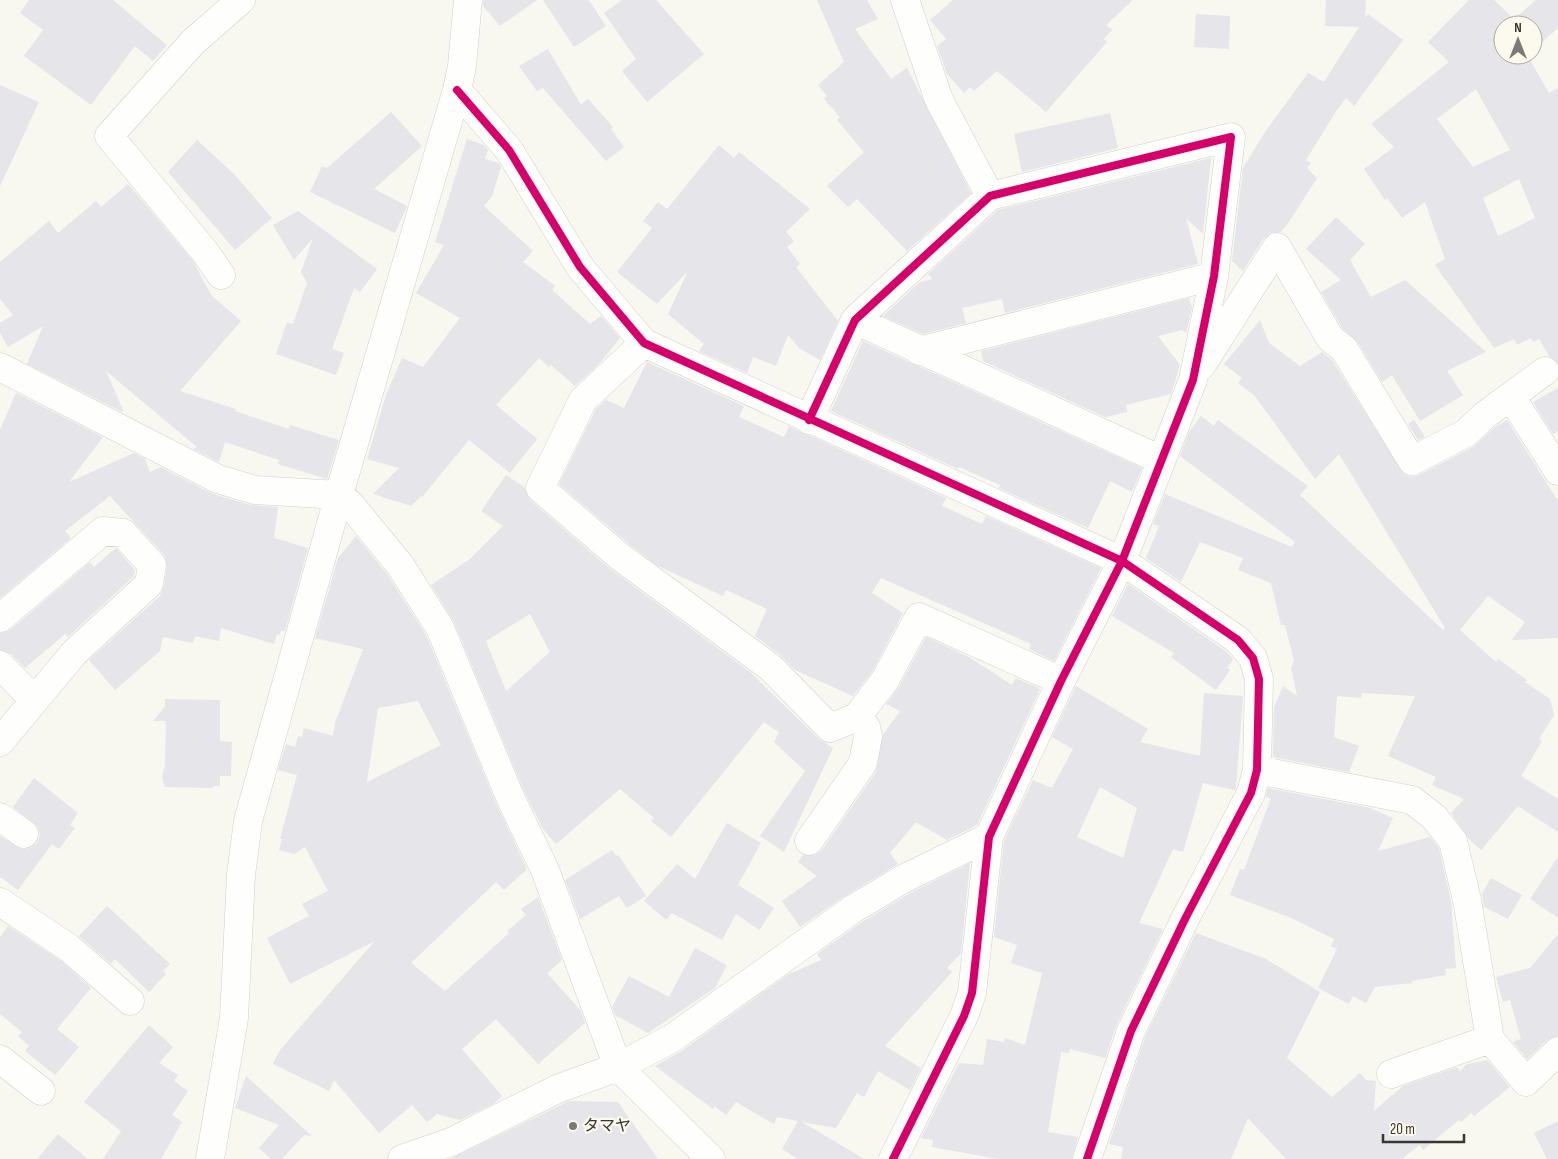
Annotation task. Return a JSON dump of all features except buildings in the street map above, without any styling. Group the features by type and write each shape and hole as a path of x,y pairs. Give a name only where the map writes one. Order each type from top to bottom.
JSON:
{"street":[{"path":"221,275 205,252 109,136 193,42 241,0"},
{"path":"210,1159 234,1018 241,875 248,821 339,495 458,90 468,0"},
{"path":"905,0 939,100 990,196"},
{"path":"458,90 509,150 580,267 644,344 1122,561 1238,640 1253,658 1259,679 1257,770 1251,793 1186,917 1132,1031 1087,1159"},
{"path":"809,420 855,320 990,196 1231,137 1214,276 1193,380 1122,561 1061,681 989,837 972,993 964,1016 893,1159"},
{"path":"1193,380 1277,247 1330,338 1344,349 1412,461 1466,433 1485,415 1512,398 1545,372"},
{"path":"918,351 1214,276"},
{"path":"855,320 918,351 1161,460"},
{"path":"644,344 583,400 540,488 618,556 770,667 830,728 857,717 885,680 919,617 1061,681"},
{"path":"0,367 218,480 255,490 339,495 350,504 400,565 440,628 510,797 545,870 618,1067 711,1159"},
{"path":"1512,398 1558,471"},
{"path":"0,618 103,532 123,533 152,565 149,584 74,654 0,742"},
{"path":"0,665 34,700"},
{"path":"808,841 863,763 868,736 866,727 857,717"},
{"path":"1257,770 1412,800 1434,817 1453,842 1467,900 1490,1040 1526,1082 1558,1051"},
{"path":"0,817 24,834"},
{"path":"402,1159 451,1142 557,1089 618,1067 671,1038 853,909 903,879 989,837"},
{"path":"2,908 69,948 130,1001"},
{"path":"1391,1074 1490,1040"},
{"path":"0,1059 41,1091"}],"cycle path":[{"path":"457,90 509,150 580,267 644,343 1122,561 1238,640 1253,658 1259,679 1257,770 1251,793 1186,917 1131,1031 1087,1159"},
{"path":"809,420 855,320 990,196 1231,137 1214,276 1193,380 1122,561 1061,681 989,837 972,993 964,1016 893,1159"}],"place":[{"name":"タマヤ","path":"573,1126"}]}
